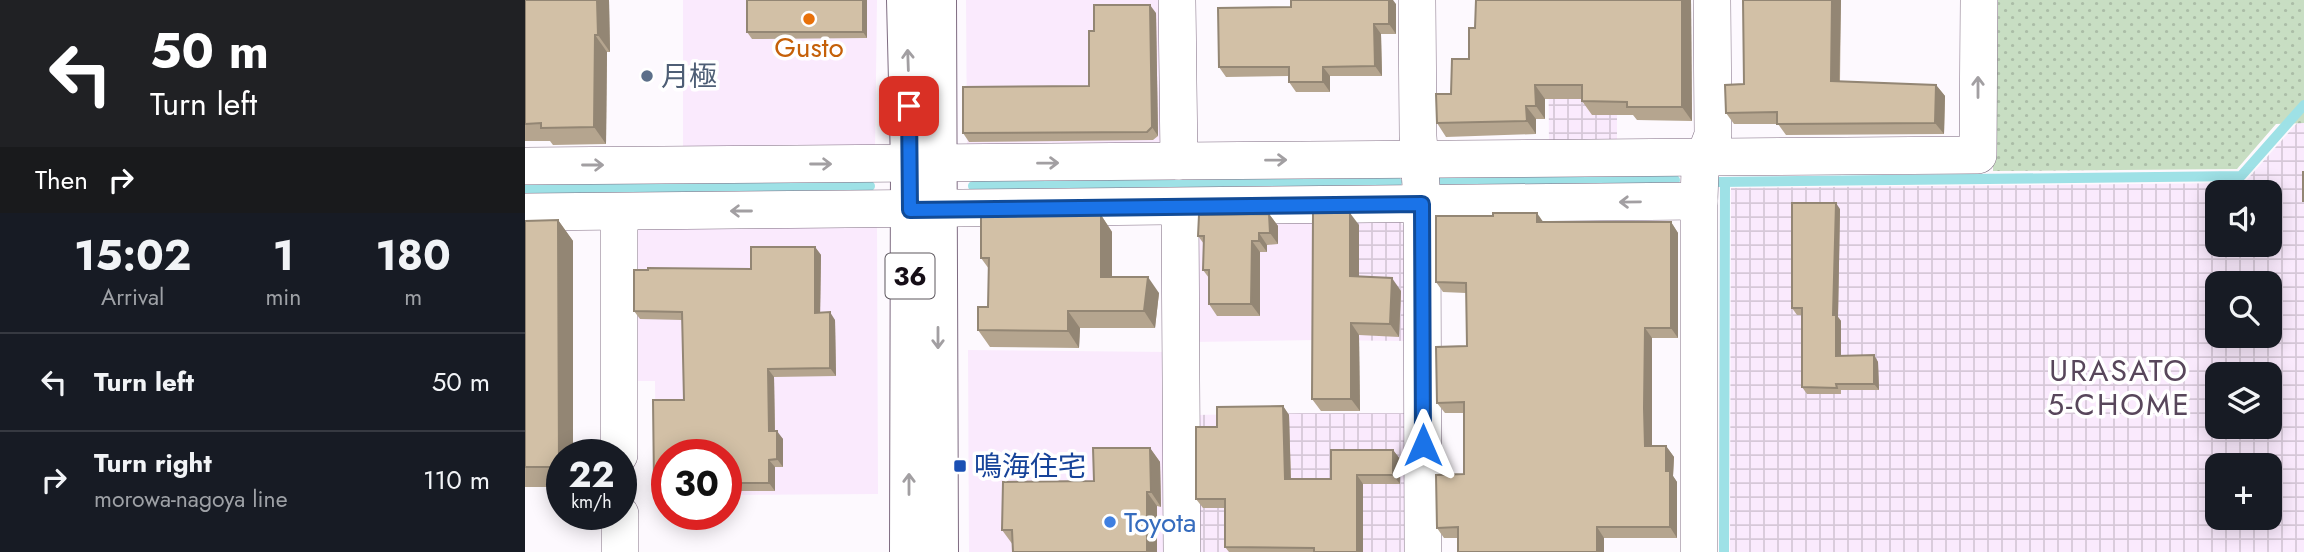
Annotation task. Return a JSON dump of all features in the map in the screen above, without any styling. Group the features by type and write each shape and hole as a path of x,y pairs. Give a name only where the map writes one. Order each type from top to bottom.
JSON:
{"main road":[{"name":"36","path":"906,0 924,163"},
{"name":"36","path":"909,552 924,163 937,0"},
{"name":"36","path":"924,209 939,552"}],"street":[{"path":"1178,0 1179,161"},
{"path":"1417,0 1422,204 1423,552"},
{"path":"1699,552 1699,201 1700,169 1713,135 1712,0"},
{"path":"525,166 1977,155 1979,0"},
{"path":"525,212 1699,201"},
{"path":"1180,206 1182,552"},
{"path":"619,212 619,439"},
{"path":"619,530 619,552"}],"shaded area":[{"path":"683,0 877,0 875,151 683,153"},
{"path":"966,0 1166,0 1167,138 1156,149 967,147"},
{"path":"1548,11 1617,12 1617,145 1549,146"},
{"path":"2297,123 2304,123 2304,552 1730,552 1731,188 2205,183 2205,257 2282,257 2282,180 2247,180"},
{"path":"1395,216 1406,229 1408,341 1316,340 1316,218"},
{"path":"1316,218 1316,340 1195,342 1193,229 1203,219"},
{"path":"877,222 878,494 742,495 742,439 656,439 655,381 633,381 632,233 642,224"},
{"path":"968,350 1168,352 1168,552 969,552"},
{"path":"1408,413 1409,552 1197,552 1196,415"}],"green space":[{"path":"1994,0 2304,0 2304,123 2276,124 2237,169 1993,171"}],"building":[{"path":"525,0 597,0 594,127 541,128 541,123 525,124"},
{"name":"Gusto","path":"747,0 863,0 863,32 747,32"},
{"path":"1291,0 1389,0 1389,24 1374,24 1375,66 1323,67 1323,82 1289,82 1289,67 1219,67 1218,8 1291,7"},
{"path":"1476,0 1682,0 1682,107 1627,107 1627,102 1582,101 1582,85 1535,85 1536,106 1526,106 1527,121 1437,123 1436,94 1451,94 1452,59 1469,59 1469,28 1475,28"},
{"path":"1743,0 1832,0 1831,81 1936,85 1935,123 1777,124 1777,112 1726,113 1725,85 1744,84"},
{"path":"1094,5 1150,5 1152,127 1147,132 963,133 963,87 1089,86 1089,31 1094,31"},
{"path":"1792,203 1836,203 1833,315 1836,315 1836,356 1874,355 1874,384 1836,384 1837,388 1802,387 1802,308 1792,308"},
{"path":"1071,211 1072,215 1101,215 1101,277 1148,277 1144,311 1068,311 1068,331 978,330 978,307 988,307 989,258 981,258 981,212"},
{"path":"1313,213 1350,213 1350,276 1392,278 1390,324 1351,323 1351,399 1312,399"},
{"path":"1493,213 1537,213 1537,222 1671,222 1671,328 1645,328 1644,408 1645,446 1666,446 1666,471 1670,471 1670,527 1597,527 1597,552 1458,552 1458,527 1437,528 1436,475 1464,474 1464,402 1437,403 1436,347 1467,346 1466,283 1436,282 1436,216 1493,216"},
{"path":"1269,214 1270,233 1259,233 1259,241 1252,241 1251,304 1209,304 1209,270 1203,270 1204,236 1198,236 1199,215"},
{"path":"558,220 559,439 546,439 546,467 525,467 525,221"},
{"path":"751,247 815,247 815,313 830,312 830,368 768,369 769,431 777,431 777,459 769,460 769,483 742,483 742,439 653,439 653,400 684,400 682,312 634,311 634,270 751,269"},
{"path":"1283,406 1285,479 1331,479 1331,450 1393,450 1393,475 1357,475 1357,552 1314,552 1314,548 1225,547 1225,499 1196,499 1196,427 1217,427 1217,407"},
{"path":"1093,448 1150,448 1151,492 1147,492 1147,552 1013,552 1012,530 1002,530 1003,482 1094,481"}],"waterway":[{"path":"1718,182 2241,176 2304,105"},
{"path":"1442,182 1675,180"},
{"path":"973,186 1397,182"},
{"path":"1724,552 1725,182"},
{"path":"525,189 870,186"}],"place":[{"name":"Gusto","path":"809,19"},
{"name":"月極","path":"647,76"},
{"name":"鳴海住宅","path":"960,466"},
{"name":"Toyota","path":"1110,522"}],"district":[{"name":"URASATO 5-CHOME","path":"2119,387"}],"route":[{"path":"909,106 910,210 1422,204 1423,445"}]}
